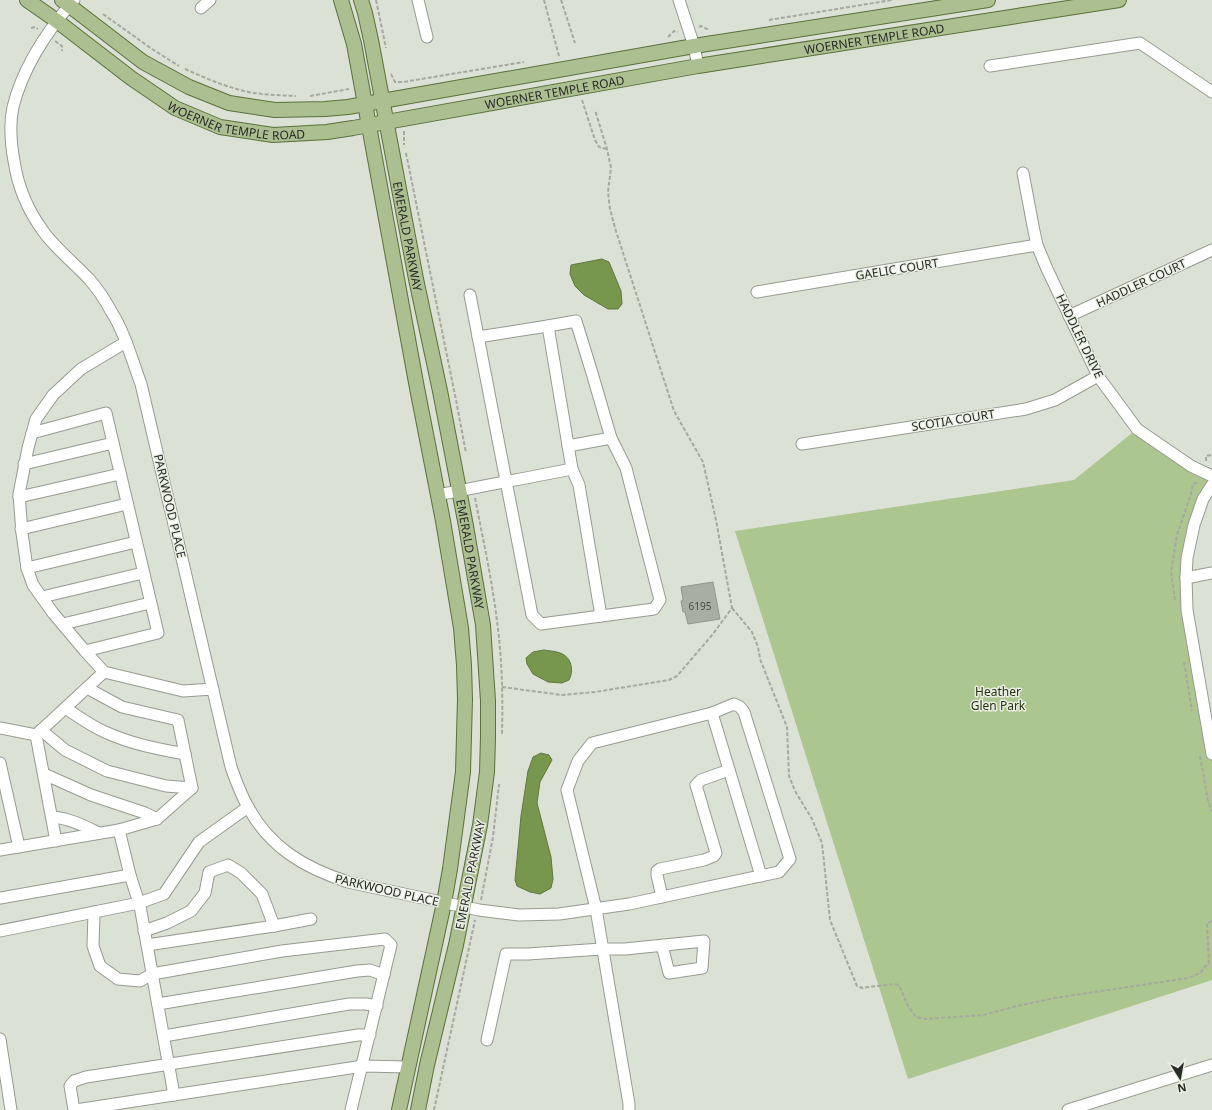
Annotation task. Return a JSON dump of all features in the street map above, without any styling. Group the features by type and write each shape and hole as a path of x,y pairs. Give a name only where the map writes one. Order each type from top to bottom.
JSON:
{"main road":[{"name":"WOERNER TEMPLE ROAD","path":"27,0 57,21 131,78 174,108 220,127 272,135 327,132 698,66 1119,0"},
{"name":"EMERALD PARKWAY","path":"341,0 354,44 438,496 461,628 464,665 465,692 463,772 450,869 444,903 398,1110"},
{"name":"EMERALD PARKWAY","path":"361,0 371,40 416,279 440,391 459,491 483,625 488,701 487,772 480,825 456,945 427,1065 418,1110"},
{"name":"WOERNER TEMPLE ROAD","path":"68,2 143,62 188,87 229,103 275,110 325,109 365,104 694,46 988,0"}],"street":[{"path":"201,8 210,0"},
{"path":"418,0 427,37"},
{"path":"679,0 694,46 698,66"},
{"name":"PARKWOOD PLACE","path":"68,2 38,48 24,74 13,108 11,139 15,171 20,191 43,231 90,280 112,312 126,342 141,384 231,767 248,807 273,841 290,856 328,876 348,882 444,903 479,910 519,915 559,914 629,904 779,872 790,859 744,712 740,706 734,704 712,713"},
{"path":"990,66 1140,43 1212,92"},
{"name":"HADDLER DRIVE","path":"1023,173 1037,245 1098,376 1136,429 1191,466 1212,476"},
{"name":"GAELIC COURT","path":"757,292 1037,245"},
{"name":"HADDLER COURT","path":"1069,316 1212,250"},
{"path":"470,295 478,337 506,482 532,615 541,624 654,609 660,600 626,468 611,438 576,321 478,337"},
{"path":"548,326 572,469 579,485 601,616"},
{"path":"126,342 81,369 53,395 36,418 24,464 19,497 21,529 27,568 33,585 62,624 104,672 183,691 213,689"},
{"name":"SCOTIA COURT","path":"802,444 1026,409 1055,400 1098,376"},
{"path":"32,433 106,413 158,633 85,651"},
{"path":"568,446 611,438"},
{"path":"24,464 113,443"},
{"path":"438,496 572,469"},
{"path":"19,497 120,474"},
{"path":"1212,485 1203,499 1194,525 1187,558 1186,578 1188,610 1210,734 1212,754"},
{"path":"21,529 127,504"},
{"path":"27,568 136,542"},
{"path":"42,597 143,573"},
{"path":"1186,578 1212,573"},
{"path":"62,624 150,603"},
{"path":"39,732 104,672"},
{"path":"87,688 122,707 178,720 192,788"},
{"path":"65,708 104,731 125,740 154,749 186,754"},
{"path":"629,1110 596,909 567,790 578,761 592,743 712,713 761,876"},
{"path":"0,728 39,732 65,750 107,771 166,786 192,788"},
{"path":"39,732 44,774 56,840"},
{"path":"0,763 19,847"},
{"path":"662,897 657,871 660,869 704,860 714,856 716,853 696,785 701,780 730,770"},
{"path":"44,774 91,795 145,813 157,819"},
{"path":"0,850 119,830 157,819 192,788"},
{"path":"0,931 139,903 164,894 199,842 248,807"},
{"path":"52,817 74,822 100,833"},
{"path":"119,830 130,875 139,903 174,1095"},
{"path":"144,931 167,923 192,911 205,893 209,872 228,865 241,873 262,894 274,926"},
{"path":"0,898 130,875"},
{"path":"94,912 93,946 100,966 118,979 140,981 152,974 282,951 385,939 391,945 352,1110"},
{"path":"147,945 274,926 311,918"},
{"path":"487,1040 506,954 602,949 625,950 662,945"},
{"path":"158,1004 357,971 370,970 384,975"},
{"path":"164,1036 349,1004 366,1004 377,1006"},
{"path":"370,1035 358,1034 86,1077 74,1081 70,1086 75,1110 363,1066 408,1067"},
{"path":"0,1039 11,1110"},
{"path":"1068,1110 1212,1065"}],"path":[{"path":"376,0 387,53"},
{"path":"544,0 560,56 552,57"},
{"path":"561,0 575,43"},
{"path":"766,21 892,0"},
{"path":"98,10 152,49 182,68 214,82 241,90 272,95 298,96"},
{"path":"696,30 701,26 708,30 716,30"},
{"path":"665,39 674,31 680,32"},
{"path":"391,73 395,82 403,82 529,61"},
{"path":"304,96 344,90"},
{"path":"582,100 595,140 599,147 607,149"},
{"path":"595,110 611,168 608,192 610,209 615,228 674,411 703,462 716,520 732,608 752,632 758,647 760,659 787,727 789,776 795,791 812,819 822,843 830,920 857,986 862,988 894,984 899,985 908,1006 916,1017 925,1019 983,1015 1055,998 1188,978 1200,973 1209,962 1207,923 1212,921"},
{"path":"1206,456 1212,455"},
{"path":"502,687 562,695 595,692 669,680 677,676 713,634 732,608"}],"green space":[{"name":"Heather Glen Park","path":"1137,429 1212,476 1203,499 1186,578 1212,754 1212,980 908,1079 735,531 1074,480"}],"shaded area":[{"path":"602,259 609,262 621,291 622,304 618,309 608,309 584,295 575,286 570,274 571,265"},
{"path":"544,650 558,652 567,658 572,669 569,680 562,683 548,682 533,674 527,664 526,658 533,652"},
{"path":"541,753 549,755 552,760 540,782 537,803 551,857 553,879 551,888 540,894 530,892 517,886 515,880 521,816 528,771 533,757"}],"building":[{"path":"713,582 720,619 688,624 685,612 683,612 681,587"}]}
